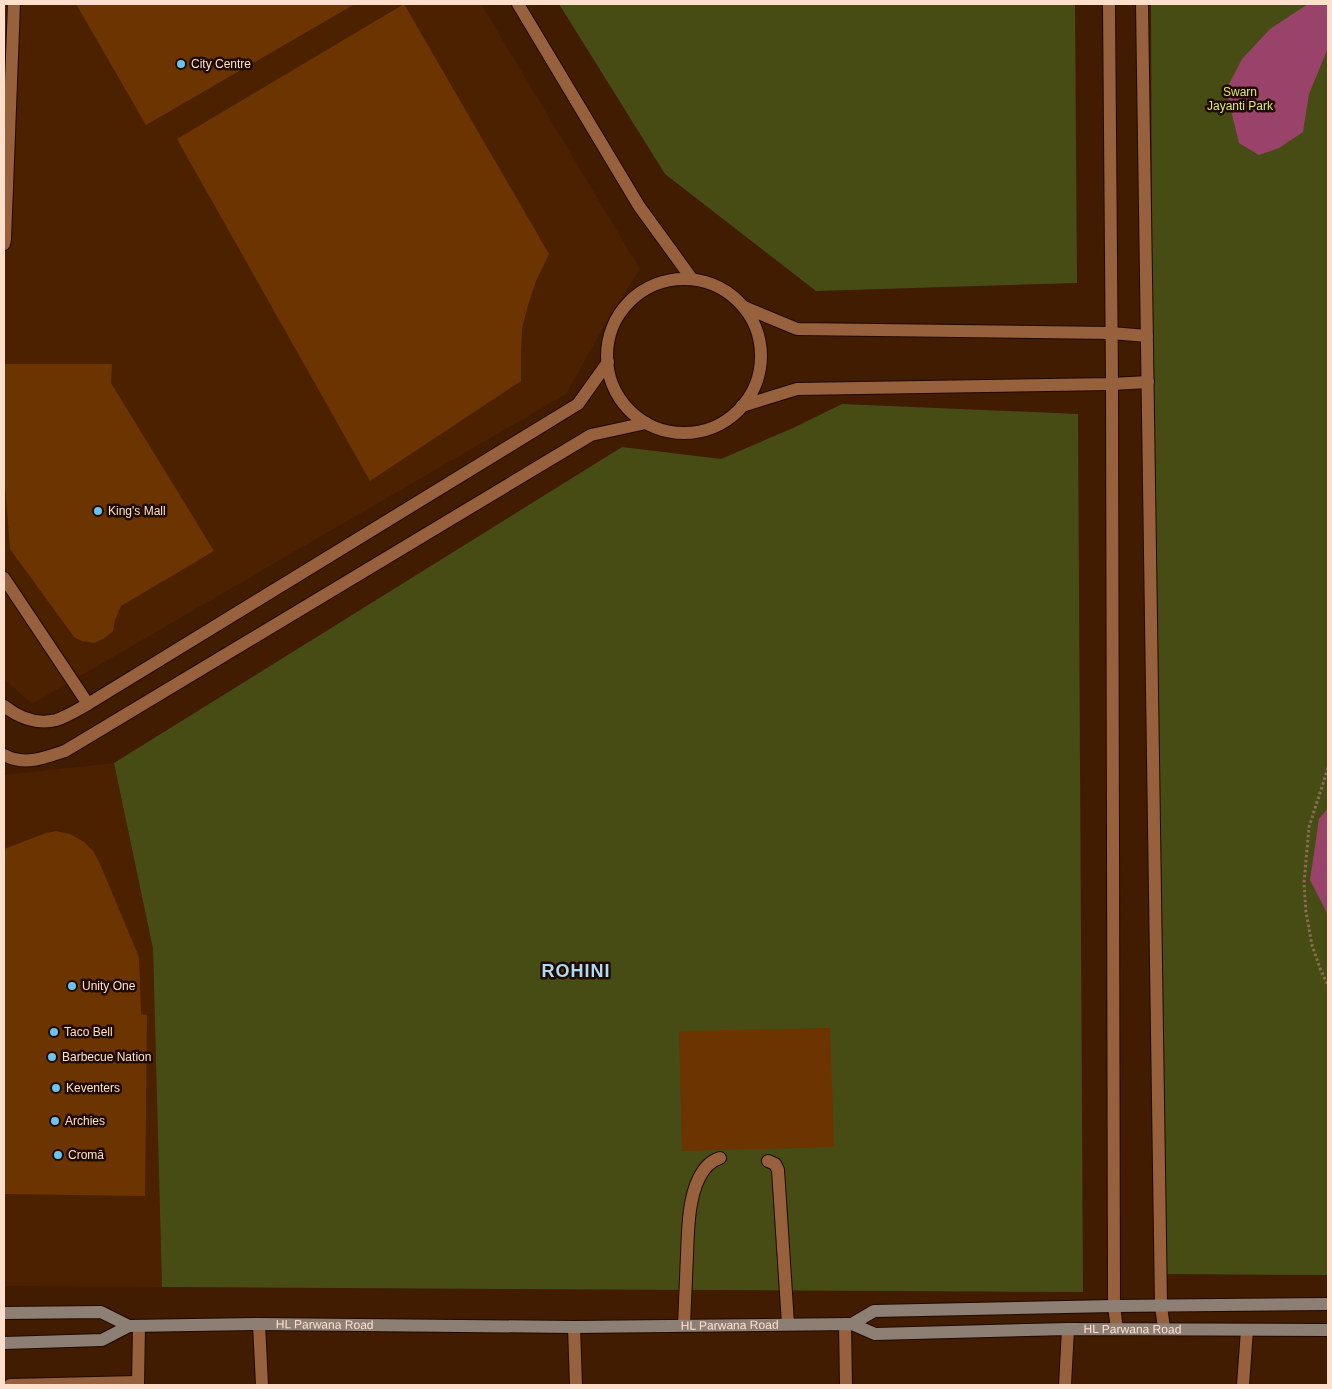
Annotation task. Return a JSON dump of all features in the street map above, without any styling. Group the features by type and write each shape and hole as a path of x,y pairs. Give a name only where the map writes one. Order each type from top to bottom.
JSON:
{"street":[{"path":"4,244 14,4"},
{"path":"518,4 639,206 692,279"},
{"path":"1109,4 1112,384 1114,1306 1117,1329"},
{"path":"1142,4 1162,1306 1164,1328"},
{"path":"744,307 759,336 761,363 752,394 733,416 708,430 676,433 646,423 623,404 609,375 607,346 617,316 636,294 663,281 692,279 722,288 744,307 797,329 1111,333 1147,336"},
{"path":"4,706 12,713 34,722 56,720 88,704 578,404 608,362"},
{"path":"742,406 797,388 1148,382"},
{"path":"4,755 13,760 40,760 64,751 591,435 646,423"},
{"path":"4,578 88,704"},
{"path":"684,1325 691,1207 698,1180 705,1168 711,1162 720,1158"},
{"path":"768,1161 775,1164 778,1170 788,1324"},
{"path":"846,1385 849,1324 874,1311 1328,1304"},
{"name":"HL Parwana Road","path":"4,1313 102,1312 134,1326"},
{"path":"258,1324 262,1385"},
{"name":"HL Parwana Road","path":"4,1343 102,1340 134,1326 258,1324 574,1327 849,1324 874,1334 1164,1328 1328,1330"},
{"path":"10,1385 138,1384 134,1326"},
{"path":"574,1327 576,1385"},
{"path":"1065,1385 1068,1329"},
{"path":"1244,1385 1247,1330"}],"path":[{"path":"1328,768 1309,827 1304,883 1306,912 1312,944 1328,985"}],"shaded area":[{"path":"4,4 481,4 640,269 610,316 566,394 32,704 4,679"},
{"path":"1308,4 1328,4 1328,48 1309,94 1303,132 1279,148 1259,155 1239,143 1226,90 1242,59 1270,29"},
{"name":"Unity One","path":"114,763 153,949 162,1287 4,1286 4,775"},
{"path":"1328,808 1328,915 1310,880 1319,819"}],"green space":[{"path":"559,4 1075,4 1077,283 816,291 665,174"},
{"name":"Swarn Jayanti Park","path":"1151,4 1328,4 1328,1275 1156,1274"},
{"path":"842,404 1078,414 1083,1292 162,1287 153,949 114,763 622,447 721,459 793,428"}],"building":[{"name":"City Centre","path":"76,4 355,4 146,125"},
{"path":"404,4 549,254 536,281 522,329 521,381 370,481 177,139"},
{"name":"King's Mall","path":"4,364 112,364 111,383 214,551 121,606 113,631 105,638 94,643 82,641 74,637 10,549 4,473"},
{"name":"Unity One","path":"56,831 70,834 84,842 93,851 139,957 141,1014 147,1015 145,1196 4,1194 4,849"},
{"path":"830,1028 834,1147 682,1151 679,1031"}],"place":[{"name":"City Centre","path":"181,64"},
{"name":"King's Mall","path":"98,511"},
{"name":"Unity One","path":"72,986"},
{"name":"Taco Bell","path":"54,1032"},
{"name":"Barbecue Nation","path":"52,1057"},
{"name":"Keventers","path":"56,1088"},
{"name":"Archies","path":"55,1121"},
{"name":"Cromā","path":"58,1155"}],"district":[{"name":"ROHINI","path":"576,971"}]}
